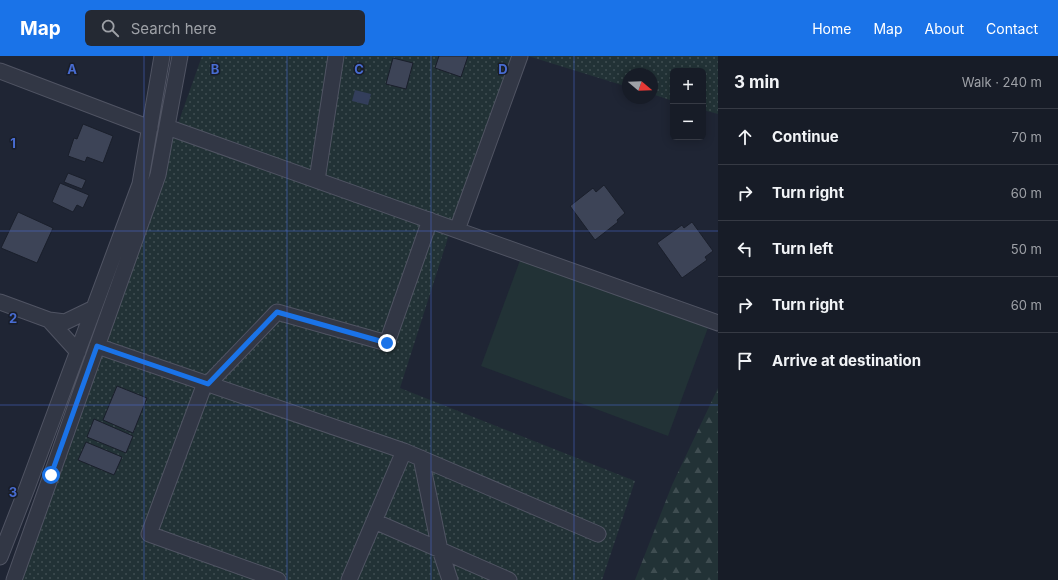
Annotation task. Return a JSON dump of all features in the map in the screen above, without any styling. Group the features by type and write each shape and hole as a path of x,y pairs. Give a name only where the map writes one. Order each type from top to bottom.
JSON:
{"street":[{"path":"0,557 140,184 162,56"},
{"path":"14,580 158,175 180,56"},
{"path":"317,180 336,56"},
{"path":"457,230 520,56"},
{"path":"0,71 150,128"},
{"path":"167,126 718,323"},
{"path":"278,580 149,534 207,383 277,312 387,343 430,220"},
{"path":"0,302 49,320 65,322 94,308"},
{"path":"49,320 78,352"},
{"path":"97,346 404,451 598,534"},
{"path":"349,580 404,451"},
{"path":"421,458 440,550 450,580"},
{"path":"374,521 509,580"}],"green space":[{"path":"202,56 518,56 453,222 400,388 635,481 602,580 16,580"},
{"path":"528,56 718,56 718,114 706,111 706,68 670,68 670,100 658,96 658,68 622,68 622,85"},
{"path":"522,255 709,325 668,436 481,366"},
{"path":"718,388 718,580 635,580 672,485"}],"water":[{"path":"355,90 371,94 368,105 352,101"}],"building":[{"path":"439,56 468,56 461,77 435,68"},
{"path":"393,58 413,63 406,89 386,84"},
{"path":"83,124 113,136 103,163 87,157 85,162 68,156 74,138 77,139"},
{"path":"68,173 86,180 82,189 64,182"},
{"path":"60,183 89,195 83,208 77,205 73,212 52,202"},
{"path":"604,185 625,213 617,220 618,222 595,240 570,206 593,188 596,192"},
{"path":"18,212 53,228 37,263 1,248"},
{"path":"692,222 713,251 705,257 707,260 682,278 657,243 682,225 684,228"},
{"path":"117,386 147,398 133,433 103,420"},
{"path":"94,419 133,436 126,453 87,437"},
{"path":"86,442 122,457 114,475 78,460"}],"route":[{"path":"51,475 97,346 208,384 277,312 387,343"}]}
